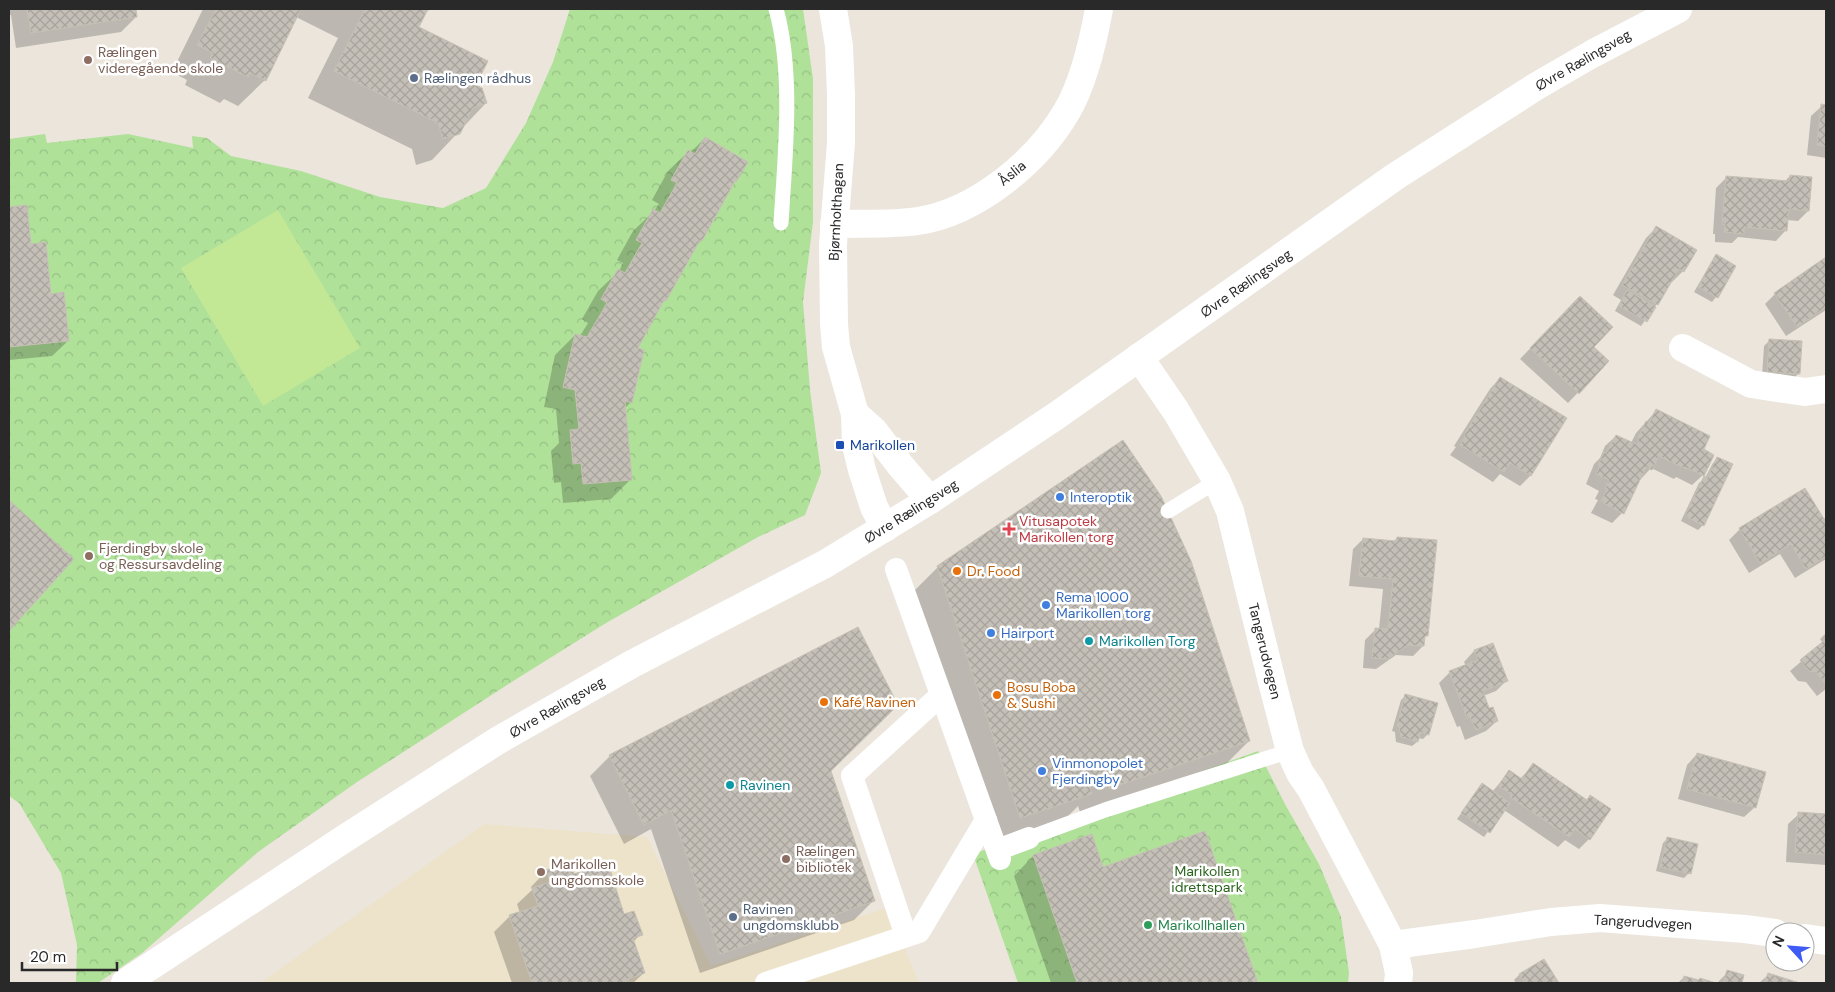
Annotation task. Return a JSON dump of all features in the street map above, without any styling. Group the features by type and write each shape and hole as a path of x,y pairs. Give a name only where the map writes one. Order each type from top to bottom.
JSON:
{"street":[{"name":"Bjørnholthagan","path":"832,9 839,46 841,95 841,143 834,224 834,324 836,347 855,414 856,445 862,470 874,506 885,528"},
{"name":"Åslia","path":"834,224 919,221 966,207 1013,175 1042,147 1068,110 1084,70 1099,9"},
{"name":"Øvre Rælingsveg","path":"140,979 347,837 497,741 632,664 826,564 930,500 1048,421 1396,176 1473,126 1592,54 1678,9"},
{"path":"1683,348 1751,384 1805,392 1826,389"},
{"name":"Tangerudvegen","path":"1140,357 1165,393 1217,481 1230,510 1290,751 1393,945 1399,973 1398,983"},
{"path":"855,414 874,431 930,500"},
{"path":"896,568 998,855 1030,838"},
{"path":"906,936 852,776 941,695"},
{"path":"766,983 919,932 986,820"},
{"name":"Tangerudvegen","path":"1393,945 1551,922 1600,918 1765,932"}],"lane":[{"path":"776,9 784,47 786,100 781,223"},
{"path":"1168,511 1217,481"},
{"path":"1030,838 1105,810 1290,751"}],"shaded area":[{"name":"Marikollen ungdomsskole","path":"484,824 647,837 711,966 889,907 919,983 260,983"}],"green space":[{"path":"570,9 803,9 813,79 813,222 803,302 810,390 821,473 805,515 758,537 606,623 507,685 357,782 258,852 142,953 98,983 76,983 77,945 61,873 19,803 9,796 9,139 45,134 47,143 128,134 193,148 192,136 207,138 231,156 301,171 380,197 443,208 486,188 526,123 553,62"},
{"path":"278,210 360,348 263,406 181,268"},
{"name":"Marikollen idrettspark","path":"1258,751 1319,864 1341,917 1349,973 1348,983 1018,983 973,854"}],"building":[{"path":"27,9 136,9 137,17 31,33"},
{"path":"216,9 301,9 266,81 250,73 248,77 210,58 213,53 197,45"},
{"name":"Rælingen rådhus","path":"359,9 428,9 419,27 488,61 476,85 482,88 487,103 473,108 460,134 443,139 438,123 334,71 364,11"},
{"path":"1821,104 1826,105 1826,146 1817,145"},
{"path":"705,137 748,162 735,181 702,241 700,240 666,301 664,300 638,348 644,350 632,403 625,401 632,480 583,484 581,463 573,464 570,430 579,429 575,390 563,387 575,334 587,337 607,303 601,299 618,269 625,273 642,243 636,240 653,209 660,213 677,183 671,180 688,150 695,154"},
{"path":"1790,175 1812,177 1809,211 1789,209 1787,231 1744,227 1744,234 1724,232 1725,224 1722,224 1726,176 1789,181"},
{"path":"27,205 31,244 46,242 51,294 64,292 69,341 9,347 9,207"},
{"path":"1656,226 1697,250 1684,272 1679,269 1658,305 1622,285"},
{"path":"1716,254 1736,266 1718,298 1698,287"},
{"path":"1826,257 1826,307 1797,327 1774,293"},
{"path":"1627,290 1656,307 1647,322 1619,306"},
{"path":"1580,296 1613,327 1594,347 1609,361 1579,394 1530,348"},
{"path":"1769,339 1802,341 1800,374 1767,372"},
{"path":"1500,377 1567,418 1531,476 1510,463 1504,472 1460,445 1464,435"},
{"path":"1656,409 1710,436 1704,449 1714,455 1704,476 1659,456 1652,470 1646,467 1624,514 1601,502 1609,480 1596,474 1600,466 1598,465 1604,452 1606,453 1616,435 1638,445 1638,438 1646,421 1649,423"},
{"name":"Marikollen Torg","path":"1123,440 1161,496 1191,561 1250,741 1107,789 1103,777 1096,779 1088,782 1092,794 1020,818 937,566"},
{"path":"1717,457 1733,464 1704,526 1685,516 1704,476 1707,478"},
{"path":"1805,488 1824,519 1826,518 1826,556 1806,569 1791,544 1760,563 1739,528"},
{"path":"9,500 74,559 9,631"},
{"path":"1397,537 1437,540 1428,636 1425,636 1424,646 1408,645 1388,659 1372,658 1375,628 1388,629 1393,579 1359,576 1363,538 1396,541"},
{"name":"Ravinen","path":"858,627 898,705 831,771 875,901 720,954 671,810 644,825 609,755"},
{"path":"1826,639 1826,685 1816,672 1809,671 1800,660"},
{"path":"1493,643 1508,681 1483,691 1489,708 1493,707 1498,721 1476,730 1470,717 1467,718 1449,671 1478,660 1474,650"},
{"path":"1405,694 1438,703 1429,735 1421,732 1418,742 1401,737 1399,727 1397,726"},
{"path":"1697,753 1766,772 1756,808 1687,789"},
{"path":"1533,763 1587,800 1590,795 1611,809 1590,840 1575,829 1569,837 1510,797 1511,794 1498,786 1509,770 1522,779"},
{"path":"1482,783 1510,803 1490,833 1461,813"},
{"path":"1798,812 1826,814 1826,855 1795,852"},
{"name":"Marikollhallen","path":"1205,831 1258,983 1077,983 1033,855 1092,834 1103,867"},
{"path":"1667,837 1698,844 1691,874 1660,867"},
{"name":"Marikollen ungdomsskole","path":"569,862 574,874 608,863 624,914 634,911 643,935 633,938 645,973 628,979 629,983 532,983 509,915 538,906 532,888 550,882 546,870"},
{"path":"1544,959 1559,983 1524,983 1519,974"},
{"path":"1727,970 1744,975 1742,983 1723,983"},
{"path":"1768,973 1800,983 1764,983"},
{"path":"1684,976 1699,980 1700,978 1716,983 1682,983"}],"place":[{"name":"Rælingen videregående skole","path":"88,60"},
{"name":"Rælingen rådhus","path":"414,78"},
{"name":"Marikollen","path":"840,445"},
{"name":"Interoptik","path":"1060,497"},
{"name":"Vitusapotek Marikollen torg","path":"1009,529"},
{"name":"Fjerdingby skole og Ressursavdeling","path":"89,556"},
{"name":"Dr. Food","path":"957,571"},
{"name":"Rema 1000 Marikollen torg","path":"1046,605"},
{"name":"Hairport","path":"991,633"},
{"name":"Marikollen Torg","path":"1089,641"},
{"name":"Bosu Boba & Sushi","path":"997,695"},
{"name":"Kafé Ravinen","path":"824,702"},
{"name":"Vinmonopolet Fjerdingby","path":"1042,771"},
{"name":"Ravinen","path":"730,785"},
{"name":"Rælingen bibliotek","path":"786,859"},
{"name":"Marikollen ungdomsskole","path":"541,872"},
{"name":"Ravinen ungdomsklubb","path":"733,917"},
{"name":"Marikollhallen","path":"1148,925"}]}
